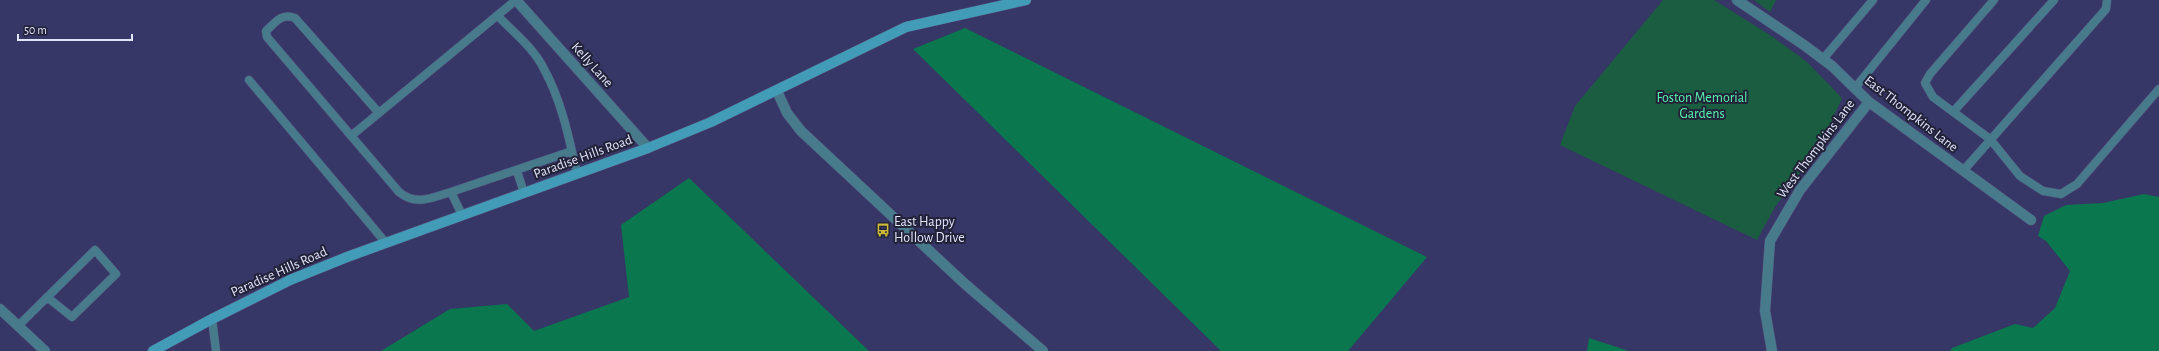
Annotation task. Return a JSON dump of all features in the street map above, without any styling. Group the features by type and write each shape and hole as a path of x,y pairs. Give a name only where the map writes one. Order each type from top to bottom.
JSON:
{"street":[{"name":"Kelly Lane","path":"516,0 648,148"},
{"name":"Paradise Hills Road","path":"153,351 212,318 290,280 386,243 648,148 711,122 906,27 1024,0"},
{"name":"East Thompkins Lane","path":"1738,0 1823,59 1869,102 2030,220"},
{"path":"777,91 787,113 801,131 965,284 1043,351"},
{"name":"West Thompkins Lane","path":"1772,351 1765,311 1770,240 1800,190 1869,102"},
{"path":"0,309 45,351"}],"lane":[{"path":"352,136 516,0"},
{"path":"1823,59 1873,0"},
{"path":"1855,88 1926,0"},
{"path":"1994,0 1930,74 1925,83 1933,97 1990,139 2020,176 2043,191 2061,194 2077,184 2159,89"},
{"path":"1953,112 2054,0"},
{"path":"1963,171 2106,9 2107,0"},
{"path":"379,113 295,18 288,15 282,16 266,31 266,37 399,192 408,199 416,201 451,192 572,151"},
{"path":"498,16 531,50 544,68 563,113 577,174"},
{"path":"249,80 386,243"},
{"path":"516,171 524,193"},
{"path":"451,192 462,215"},
{"path":"18,326 47,297 95,250 116,274 72,317 47,297"},
{"path":"212,318 216,351"}],"green space":[{"name":"Foston Memorial Gardens","path":"1663,0 1714,0 1770,35 1807,62 1842,98 1822,143 1775,207 1757,240 1560,145 1575,106"},
{"path":"1754,0 1776,0 1770,12"},
{"path":"965,28 1427,257 1348,351 1221,351 913,49"},
{"path":"689,178 869,351 381,351 450,309 507,304 534,331 629,297 621,225"},
{"path":"2144,194 2159,197 2159,351 1950,351 1952,348 2015,324 2033,328 2055,308 2070,271 2046,241 2038,236 2044,216 2066,205 2103,203"},
{"path":"1589,338 1629,351 1587,351"}],"place":[{"name":"East Happy Hollow Drive","path":"883,230"}]}
